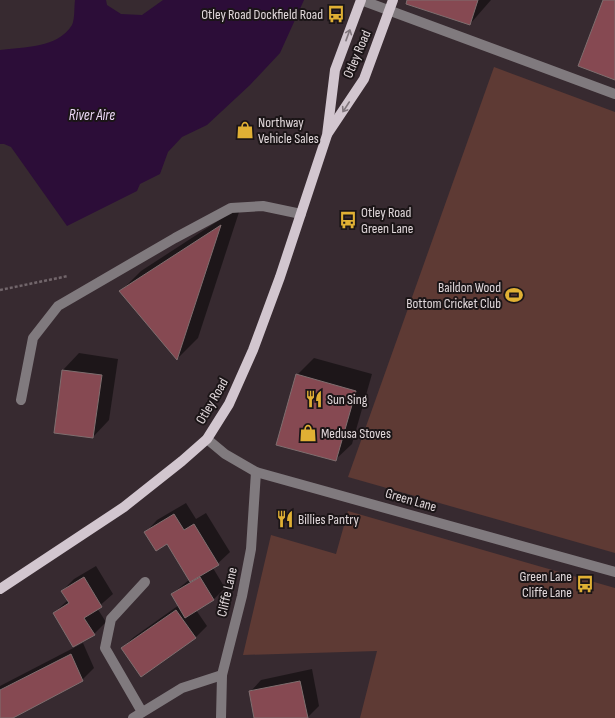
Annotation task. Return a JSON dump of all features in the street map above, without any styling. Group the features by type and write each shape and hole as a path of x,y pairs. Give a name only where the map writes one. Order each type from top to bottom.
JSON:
{"main road":[{"name":"Otley Road","path":"0,589 124,507 182,461 207,439 230,404 280,277 327,135 335,70 361,0"},
{"name":"Otley Road","path":"327,135 364,79 393,0"}],"street":[{"path":"361,0 615,94"},
{"path":"21,400 33,338 58,306 175,238 231,208 263,206 301,214"},
{"name":"Green Lane","path":"207,439 225,454 256,472 615,572"},
{"name":"Cliffe Lane","path":"221,718 222,675 242,596 251,549 256,472"},
{"path":"145,582 111,619 105,648 137,715 182,688 222,675"}],"path":[{"path":"0,290 75,275"}],"shaded area":[{"name":"Baildon Wood Bottom Cricket Club","path":"494,67 615,112 615,553 348,477"},
{"path":"348,511 615,588 615,718 360,718 377,651 243,655 271,535 336,554"}],"water":[{"name":"River Aire","path":"75,0 106,0 107,5 121,14 142,15 163,0 304,0 280,53 250,85 207,125 182,137 168,152 160,174 140,184 137,191 67,226 11,147 0,144 0,50 40,45 66,33 73,22"}],"building":[{"path":"407,0 478,0 470,25 406,4"},
{"path":"603,0 615,0 615,80 578,66"},
{"path":"221,225 177,360 119,291"},
{"path":"62,370 102,375 93,438 54,433"},
{"path":"296,374 356,391 336,461 276,445"},
{"path":"174,514 184,530 194,524 219,565 190,582 167,544 156,551 144,532"},
{"path":"84,577 102,607 84,618 95,635 73,647 53,613 69,603 61,591"},
{"path":"200,577 214,600 185,618 171,594"},
{"path":"176,610 196,638 141,677 121,648"},
{"path":"71,654 83,681 13,718 0,718 0,690"},
{"path":"300,681 308,718 254,718 249,691"}],"place":[{"name":"Otley Road Dockfield Road","path":"336,14"},
{"name":"Northway Vehicle Sales","path":"245,130"},
{"name":"Otley Road Green Lane","path":"348,220"},
{"name":"Baildon Wood Bottom Cricket Club","path":"514,295"},
{"name":"Sun Sing","path":"314,399"},
{"name":"Medusa Stoves","path":"308,433"},
{"name":"Billies Pantry","path":"285,519"},
{"name":"Green Lane Cliffe Lane","path":"585,584"}]}
